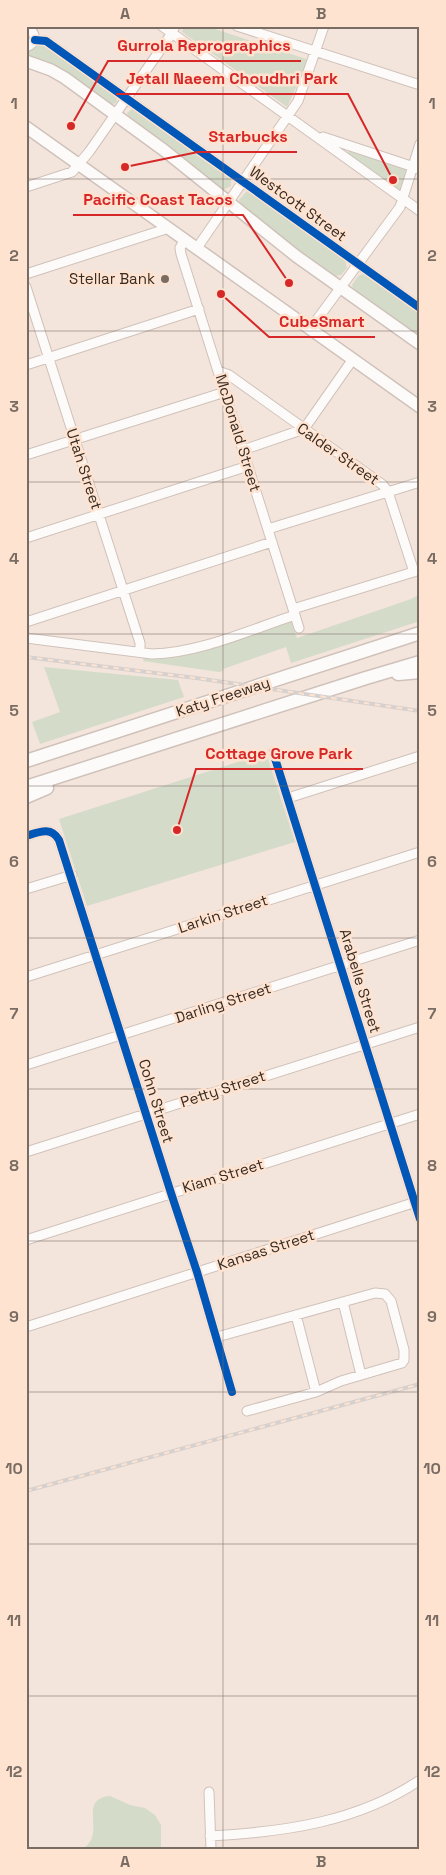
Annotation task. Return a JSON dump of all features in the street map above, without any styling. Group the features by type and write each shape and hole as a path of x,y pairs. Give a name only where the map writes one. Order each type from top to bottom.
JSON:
{"highway":[{"path":"387,642 420,628"},
{"name":"Katy Freeway","path":"26,761 387,642 420,633"},
{"name":"Katy Freeway","path":"26,788 420,662"},
{"path":"366,678 420,672"},
{"path":"26,757 53,752"},
{"path":"26,798 93,766"}],"main road":[{"path":"26,61 51,70 65,78 230,201 296,256 420,344"},
{"path":"26,127 80,163 420,407"}],"street":[{"path":"162,26 174,30 288,117 420,211"},
{"path":"237,26 420,85"},
{"path":"197,248 298,101 324,26"},
{"path":"26,28 35,35 35,40 26,47"},
{"path":"26,187 72,172 116,115 174,30"},
{"name":"Westcott Street","path":"35,40 46,41 420,308"},
{"path":"315,135 416,168"},
{"path":"310,329 400,207 402,198 416,168 420,144"},
{"path":"26,274 169,228"},
{"name":"McDonald Street","path":"185,239 180,248 181,254 299,628"},
{"name":"Utah Street","path":"26,287 140,644 140,652"},
{"path":"26,365 199,309"},
{"path":"243,450 304,429 353,359"},
{"name":"Calder Street","path":"218,370 229,375 383,485 388,492 417,571"},
{"path":"26,455 225,392"},
{"path":"26,538 248,466"},
{"path":"268,529 420,482"},
{"path":"26,622 272,542"},
{"path":"26,638 152,654 170,654 417,571"},
{"name":"Arabelle Street","path":"273,752 390,1124 417,1202 420,1219"},
{"path":"288,798 420,756"},
{"name":"Cohn Street","path":"26,836 47,830 54,833 59,840 72,875 197,1272 232,1392"},
{"name":"Larkin Street","path":"26,977 420,852"},
{"path":"26,889 72,875"},
{"name":"Darling Street","path":"26,1065 420,940"},
{"name":"Petty Street","path":"26,1152 420,1027"},
{"name":"Kiam Street","path":"26,1240 420,1114"},
{"name":"Kansas Street","path":"26,1327 417,1202"},
{"path":"217,1337 375,1293 385,1294 391,1301 404,1350 404,1360 398,1366 341,1381 316,1392 247,1410"},
{"path":"342,1302 361,1375"},
{"path":"296,1315 316,1392"},
{"path":"210,1836 285,1830 343,1816 400,1793 420,1780"},
{"path":"208,1792 211,1849"}],"green space":[{"path":"184,26 206,26 309,60 287,107 182,32"},
{"path":"40,45 45,46 116,97 117,102 112,105 76,79 26,57 26,50"},
{"path":"132,109 231,179 231,186 223,190 171,147 129,118 127,113"},
{"path":"348,151 405,168 407,171 401,190 398,192 347,154"},
{"path":"246,192 249,192 345,261 347,268 341,275 334,276 241,206 239,200"},
{"path":"363,274 420,314 420,337 354,291 352,285 358,276"},
{"path":"420,594 420,621 291,663 286,647 219,672 143,661 144,656 201,650 291,621 297,638 411,599"},
{"path":"44,667 178,680 184,697 40,744 32,722 60,712"},
{"path":"266,753 295,842 87,906 59,819"},
{"path":"110,1796 130,1805 145,1808 155,1815 161,1825 161,1849 82,1849 89,1843 93,1835 93,1810 95,1804 100,1799"}],"railway":[{"path":"26,657 196,678 420,711"},
{"path":"26,1491 420,1384"}],"cycle path":[{"path":"35,40 46,41 420,308"},
{"path":"273,752 420,1219"},
{"path":"26,836 44,831 52,833 59,840 197,1272 232,1392"}],"place":[{"name":"Gurrola Reprographics","path":"71,126"},
{"name":"Starbucks","path":"125,167"},
{"name":"Jetall Naeem Choudhri Park","path":"393,180"},
{"name":"Stellar Bank","path":"165,279"},
{"name":"Pacific Coast Tacos","path":"289,283"},
{"name":"CubeSmart","path":"221,294"},
{"name":"Cottage Grove Park","path":"177,830"}]}
